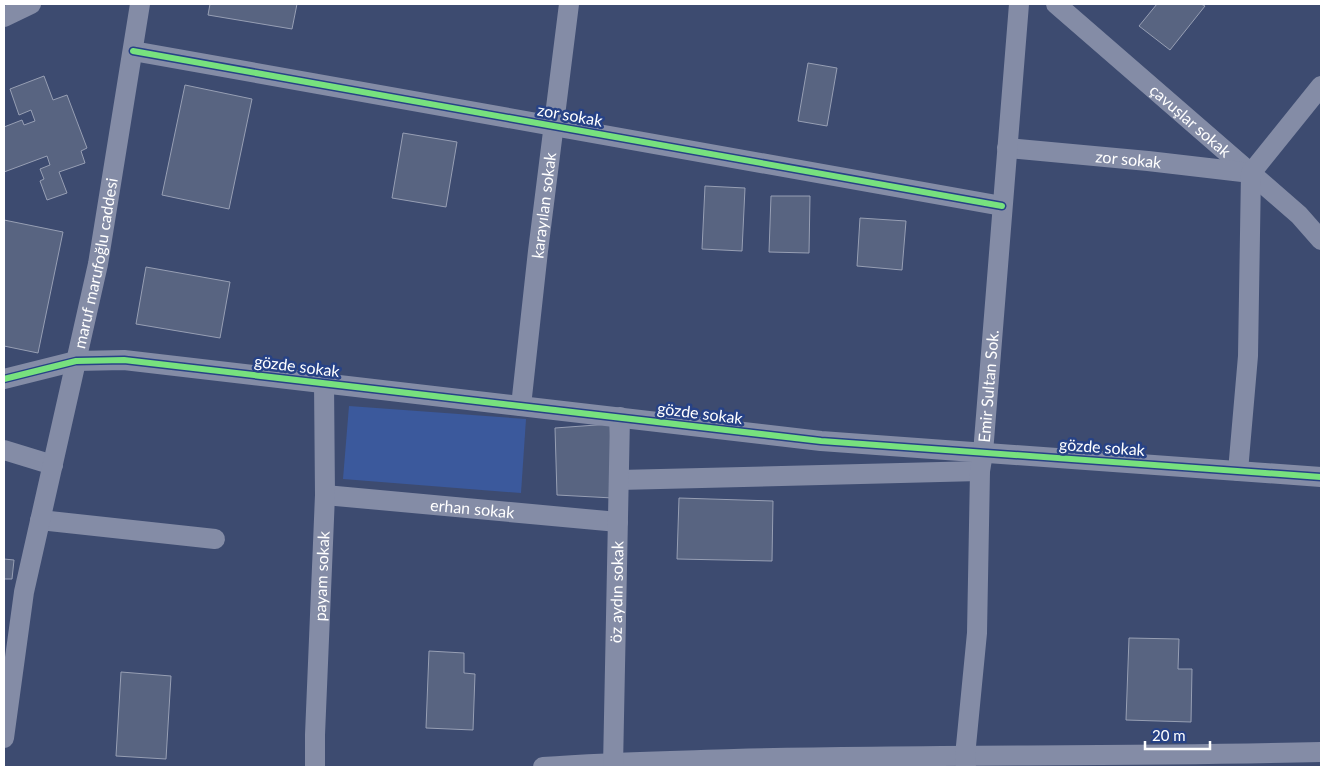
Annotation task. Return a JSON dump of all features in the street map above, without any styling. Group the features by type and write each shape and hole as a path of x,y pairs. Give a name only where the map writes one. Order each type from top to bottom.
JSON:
{"street":[{"path":"4,17 31,4"},
{"name":"maruf marufoğlu caddesi","path":"4,738 24,592 98,264 140,4"},
{"name":"karayılan sokak","path":"521,406 569,4"},
{"name":"Emir Sultan Sok.","path":"966,762 977,633 982,462 1019,4"},
{"name":"çavuşlar sokak","path":"1056,4 1299,215 1321,240"},
{"name":"zor sokak","path":"133,51 1002,206"},
{"path":"1238,471 1248,356 1251,173 1321,86"},
{"name":"zor sokak","path":"1007,148 1251,173"},
{"name":"gözde sokak","path":"4,379 76,361 124,360 821,441 982,462"},
{"name":"payam sokak","path":"315,767 326,495 324,383"},
{"name":"öz aydın sokak","path":"614,765 620,418"},
{"path":"4,450 53,465"},
{"name":"gözde sokak","path":"619,480 982,462 1238,471 1321,477"},
{"name":"erhan sokak","path":"326,495 618,522"},
{"path":"40,520 215,539"},
{"path":"543,767 810,757 966,762 1238,761 1321,752"}],"shaded area":[{"path":"349,406 526,419 521,493 343,479"}],"building":[{"path":"210,4 297,4 292,29 208,15"},
{"path":"1157,4 1201,4 1205,6 1170,50 1139,26"},
{"path":"808,63 837,68 827,126 798,121"},
{"path":"44,76 53,100 67,95 87,148 81,151 85,163 59,172 67,193 47,200 40,181 44,179 40,169 50,165 47,156 4,172 4,127 22,120 24,125 35,121 31,110 19,115 10,89"},
{"path":"185,85 252,99 229,209 162,195"},
{"path":"403,133 457,142 446,207 392,198"},
{"path":"705,186 745,188 742,251 702,249"},
{"path":"771,196 810,196 809,253 769,252"},
{"path":"860,218 906,221 902,270 857,266"},
{"path":"4,220 63,232 38,353 4,346"},
{"path":"146,267 230,282 220,338 136,324"},
{"path":"610,424 613,498 557,495 555,428"},
{"path":"679,498 773,501 772,561 677,559"},
{"path":"4,559 14,560 12,579 4,579"},
{"path":"1129,638 1179,639 1178,669 1192,669 1191,722 1126,720"},
{"path":"429,651 464,653 464,673 475,674 473,730 426,728"},
{"path":"121,672 171,676 166,759 116,756"}],"cycle path":[{"path":"133,51 1002,206"},
{"path":"4,379 76,361 124,360 821,441 1321,477"}]}
